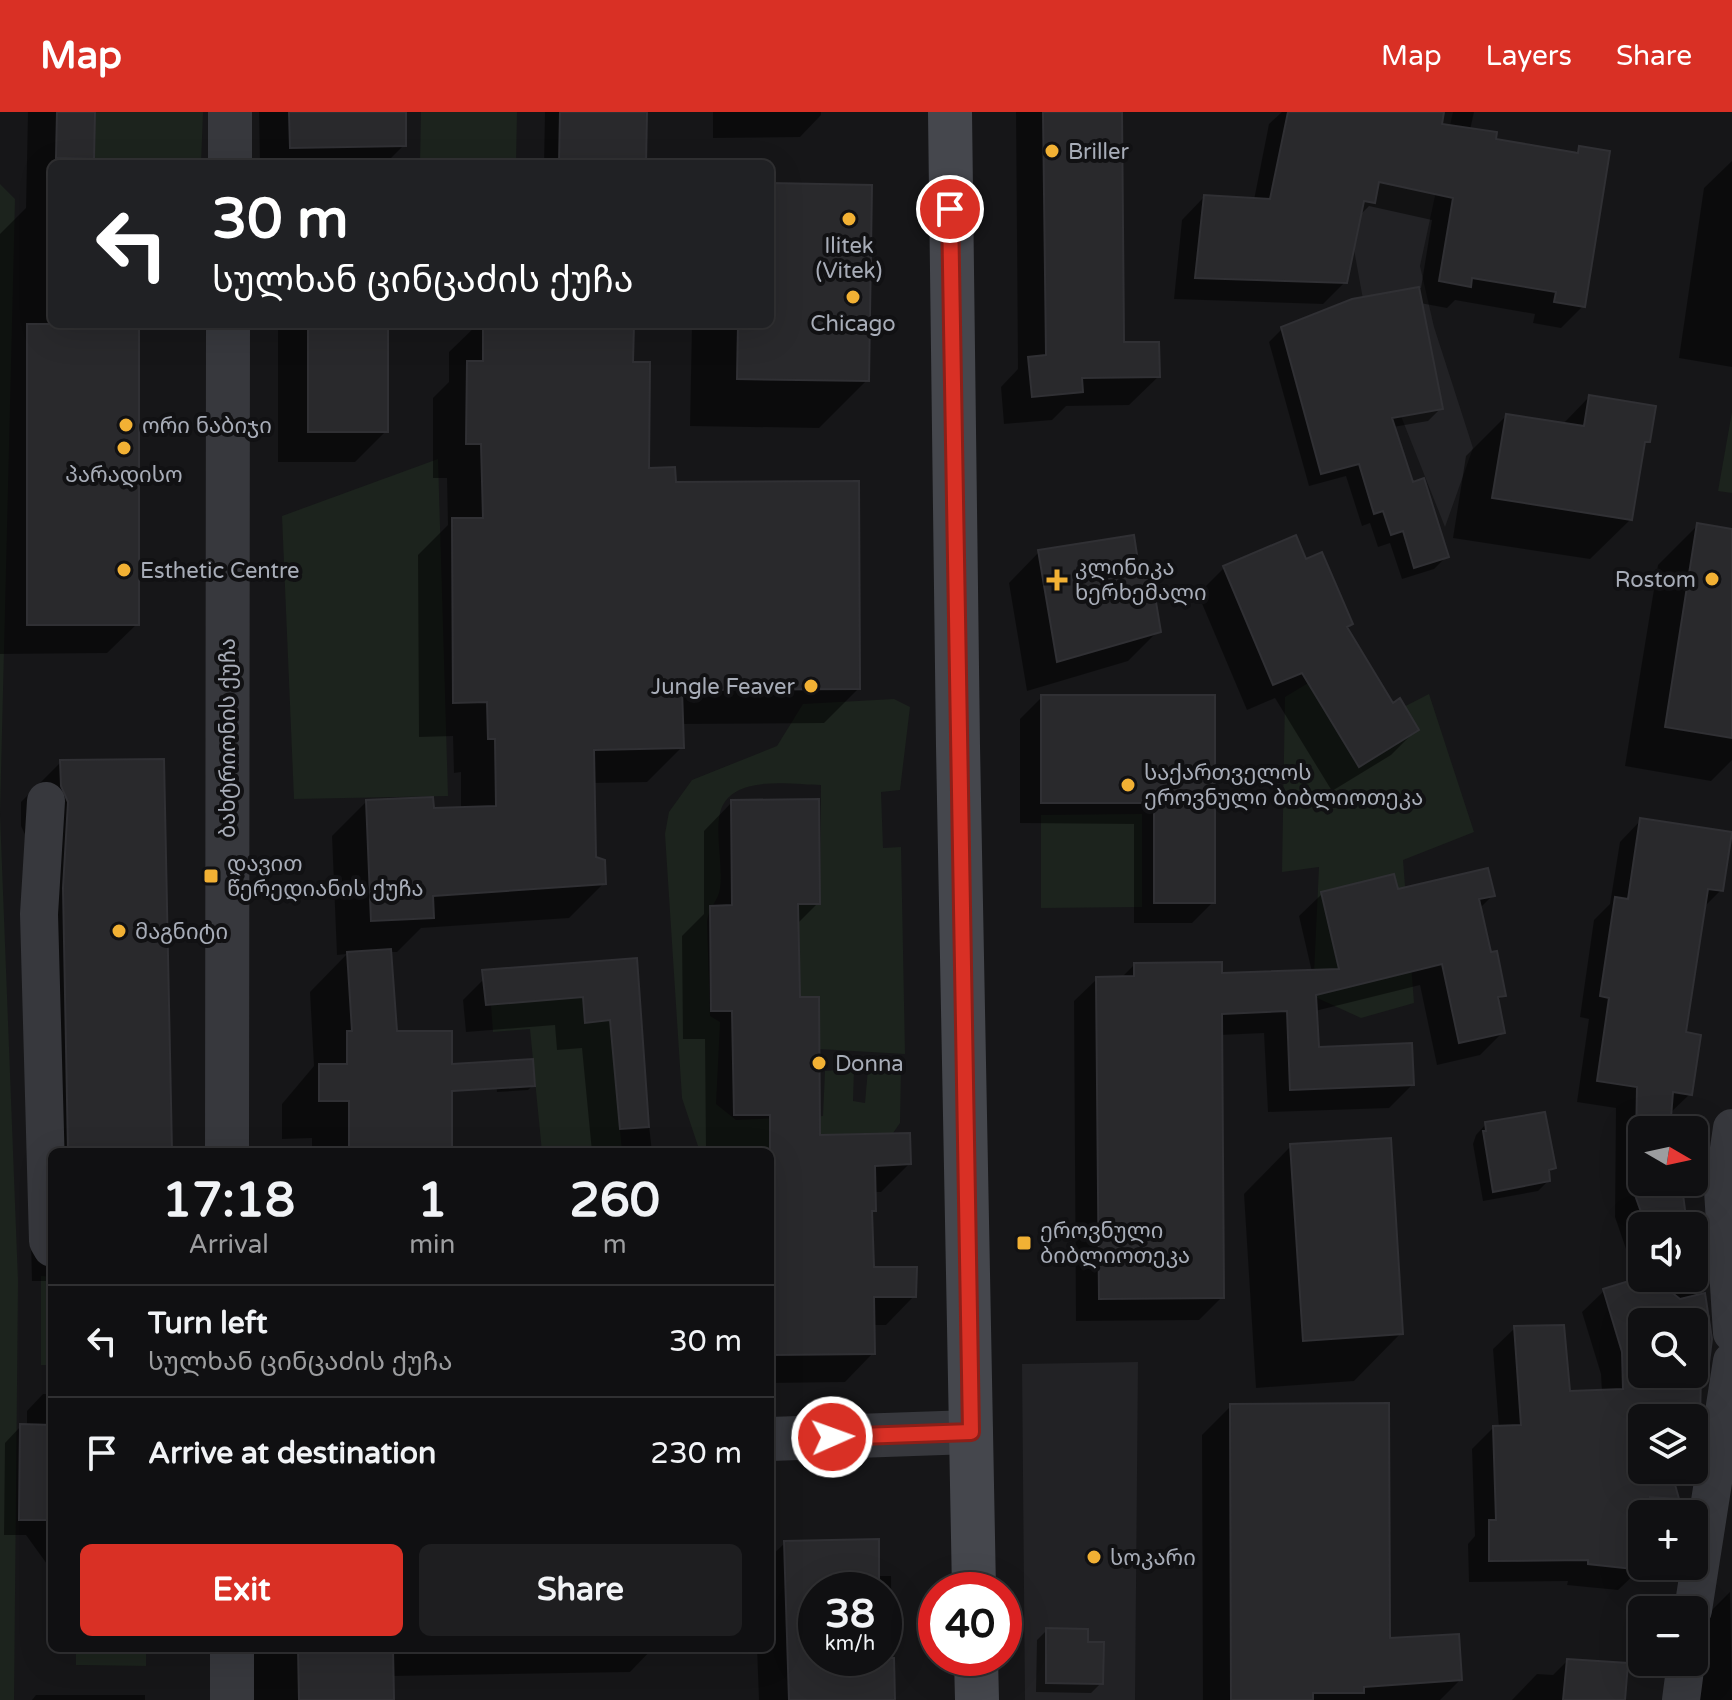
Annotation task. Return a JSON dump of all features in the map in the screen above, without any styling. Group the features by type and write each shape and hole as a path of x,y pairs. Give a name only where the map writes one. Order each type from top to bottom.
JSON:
{"main road":[{"path":"950,112 974,1572"},
{"path":"976,1676 977,1700"}],"street":[{"path":"230,112 230,160"},
{"name":"ბახტრიონის ქუჩა","path":"227,1148 228,328"},
{"path":"46,801 39,914 48,1230"},
{"path":"1732,1128 1723,1190 1732,1333"},
{"path":"1695,1596 1732,1361"},
{"path":"774,1439 971,1432"},
{"path":"232,1652 232,1700"},
{"path":"1681,1700 1684,1676"}],"shaded area":[{"path":"92,112 203,112 201,160 91,160"},
{"path":"421,112 517,112 516,160 420,160"},
{"path":"1400,112 1453,112 1420,266 1434,327 1473,448 1445,527 1370,338 1351,233 1372,146"},
{"path":"0,184 15,199 0,814"},
{"path":"1732,412 1732,493 1718,491"},
{"path":"438,459 448,796 294,799 282,516"},
{"path":"1310,682 1345,737 1429,694 1474,832 1403,860 1414,1003 1361,1018 1313,996 1319,867 1282,872 1285,697"},
{"path":"894,699 910,707 900,790 881,792 883,848 901,847 905,1054 819,1049 800,997 798,904 820,904 821,785 778,783 748,787 726,800 720,813 720,888 707,922 710,1016 720,1022 716,1104 736,1120 823,1116 825,1071 854,1069 853,1101 865,1103 868,1069 901,1067 900,1123 893,1133 845,1134 846,1156 774,1154 774,1148 699,1148 682,1098 665,834 669,812 692,780 777,746 803,704"},
{"path":"0,814 18,1281 14,1700 0,1700"},
{"path":"1142,814 1142,907 1041,908 1041,815"},
{"path":"580,963 585,1022 610,1020 622,1148 542,1148 530,1029 493,1032 491,1005 546,1000 544,966"},
{"path":"41,1276 48,1277 48,1365 41,1365"},
{"path":"1138,1362 1135,1700 1025,1700 1022,1364"},
{"path":"76,1652 146,1652 146,1666 76,1665"}],"building":[{"path":"57,112 95,112 94,159 56,158"},
{"path":"289,112 406,112 406,146 290,148"},
{"path":"560,112 647,112 646,160 559,160"},
{"path":"1043,112 1122,112 1124,342 1159,342 1160,377 1082,378 1083,392 1032,397 1028,357 1046,355"},
{"path":"1288,112 1444,112 1442,124 1497,132 1496,139 1578,153 1579,146 1610,151 1585,307 1554,302 1556,292 1472,278 1471,287 1439,281 1453,198 1379,182 1375,203 1364,201 1347,283 1195,278 1204,195 1270,199"},
{"path":"774,183 872,185 869,381 737,379 738,328 774,328"},
{"path":"1419,287 1443,409 1392,418 1413,482 1424,478 1449,557 1414,568 1403,531 1391,535 1383,511 1374,514 1359,464 1321,474 1281,327 1352,299"},
{"path":"27,324 48,324 48,328 139,328 139,625 27,625"},
{"path":"308,328 388,328 388,432 308,432"},
{"path":"483,328 634,328 633,362 650,362 649,468 675,467 676,482 859,481 860,689 682,690 684,748 594,750 596,857 605,860 606,884 433,896 434,918 371,921 366,800 433,797 434,808 496,806 495,739 488,739 487,702 453,703 452,518 483,518 481,444 466,444 467,361 483,361"},
{"path":"1589,395 1656,406 1650,442 1645,442 1632,520 1492,498 1506,414 1584,426"},
{"path":"1697,523 1732,529 1732,738 1665,727"},
{"path":"1134,535 1139,568 1150,566 1161,632 1057,662 1038,550"},
{"path":"1296,535 1306,559 1322,552 1353,624 1347,627 1393,703 1400,698 1419,730 1359,767 1302,673 1273,685 1223,566"},
{"name":"საქართველოს ეროვნული ბიბლიოთეკა","path":"1041,695 1215,695 1215,903 1154,903 1154,803 1041,803"},
{"path":"164,759 172,1148 68,1148 63,888 68,802 61,786 60,760"},
{"path":"819,799 820,904 798,904 800,997 819,997 820,1135 910,1133 911,1164 875,1166 876,1211 872,1211 874,1267 917,1267 916,1297 874,1297 875,1354 774,1355 774,1148 770,1148 770,1115 734,1115 732,1011 711,1011 710,906 732,905 731,800"},
{"path":"1640,818 1732,832 1723,891 1708,889 1686,1032 1701,1035 1692,1095 1673,1092 1671,1116 1636,1116 1637,1087 1597,1081 1609,998 1600,996 1615,897 1628,899"},
{"path":"1488,868 1495,896 1479,899 1491,952 1497,951 1506,996 1498,997 1505,1033 1459,1043 1442,964 1316,995 1319,1047 1412,1043 1414,1085 1290,1090 1287,1011 1222,1014 1224,1298 1099,1299 1096,977 1134,976 1134,963 1222,962 1222,973 1339,969 1321,892 1394,874 1398,889"},
{"path":"391,949 397,1031 452,1031 452,1064 533,1059 535,1086 452,1091 452,1148 349,1148 349,1101 319,1101 319,1064 347,1064 347,1031 352,1031 347,952"},
{"path":"637,958 649,1127 620,1129 610,1020 585,1023 583,997 486,1005 482,970"},
{"path":"1545,1112 1556,1168 1549,1170 1550,1181 1493,1192 1483,1131 1486,1131 1485,1122"},
{"path":"1391,1138 1403,1334 1303,1341 1290,1144"},
{"path":"1635,1196 1683,1196 1685,1212 1641,1212"},
{"path":"1628,1281 1628,1292 1671,1292 1680,1299 1705,1293 1707,1308 1628,1308 1628,1388 1701,1388 1700,1404 1628,1404 1628,1484 1675,1484 1679,1499 1650,1497 1650,1500 1628,1500 1628,1568 1588,1564 1588,1560 1489,1561 1489,1520 1496,1520 1493,1426 1521,1425 1514,1326 1564,1325 1570,1391 1623,1389 1622,1352 1603,1289"},
{"path":"1708,1313 1712,1339 1708,1371"},
{"path":"1389,1403 1390,1638 1459,1634 1462,1680 1364,1687 1364,1693 1313,1693 1313,1700 1231,1700 1230,1404"},
{"path":"20,1424 48,1425 48,1520 19,1520"},
{"path":"879,1539 879,1572 798,1572 798,1676 894,1676 895,1700 789,1700 784,1541"},
{"name":"სოკარი","path":"1046,1628 1088,1629 1088,1642 1104,1642 1103,1684 1046,1683"},
{"path":"298,1652 393,1652 394,1700 299,1700"},
{"path":"1567,1659 1628,1663 1625,1700 1563,1700"}],"place":[{"name":"Briller","path":"1052,151"},
{"name":"Ilitek (Vitek)","path":"849,219"},
{"name":"Chicago","path":"853,297"},
{"name":"ორი ნაბიჯი","path":"126,425"},
{"name":"პარადისო","path":"124,448"},
{"name":"Esthetic Centre","path":"124,570"},
{"name":"Rostom","path":"1712,579"},
{"name":"კლინიკა ხერხემალი","path":"1057,580"},
{"name":"Jungle Feaver","path":"811,686"},
{"name":"საქართველოს ეროვნული ბიბლიოთეკა","path":"1128,785"},
{"name":"დავით წერედიანის ქუჩა","path":"211,876"},
{"name":"მაგნიტი","path":"119,931"},
{"name":"Donna","path":"819,1063"},
{"name":"ეროვნული ბიბლიოთეკა","path":"1024,1243"},
{"name":"სოკარი","path":"1094,1557"}],"route":[{"path":"832,1437 971,1432 950,209"}]}
